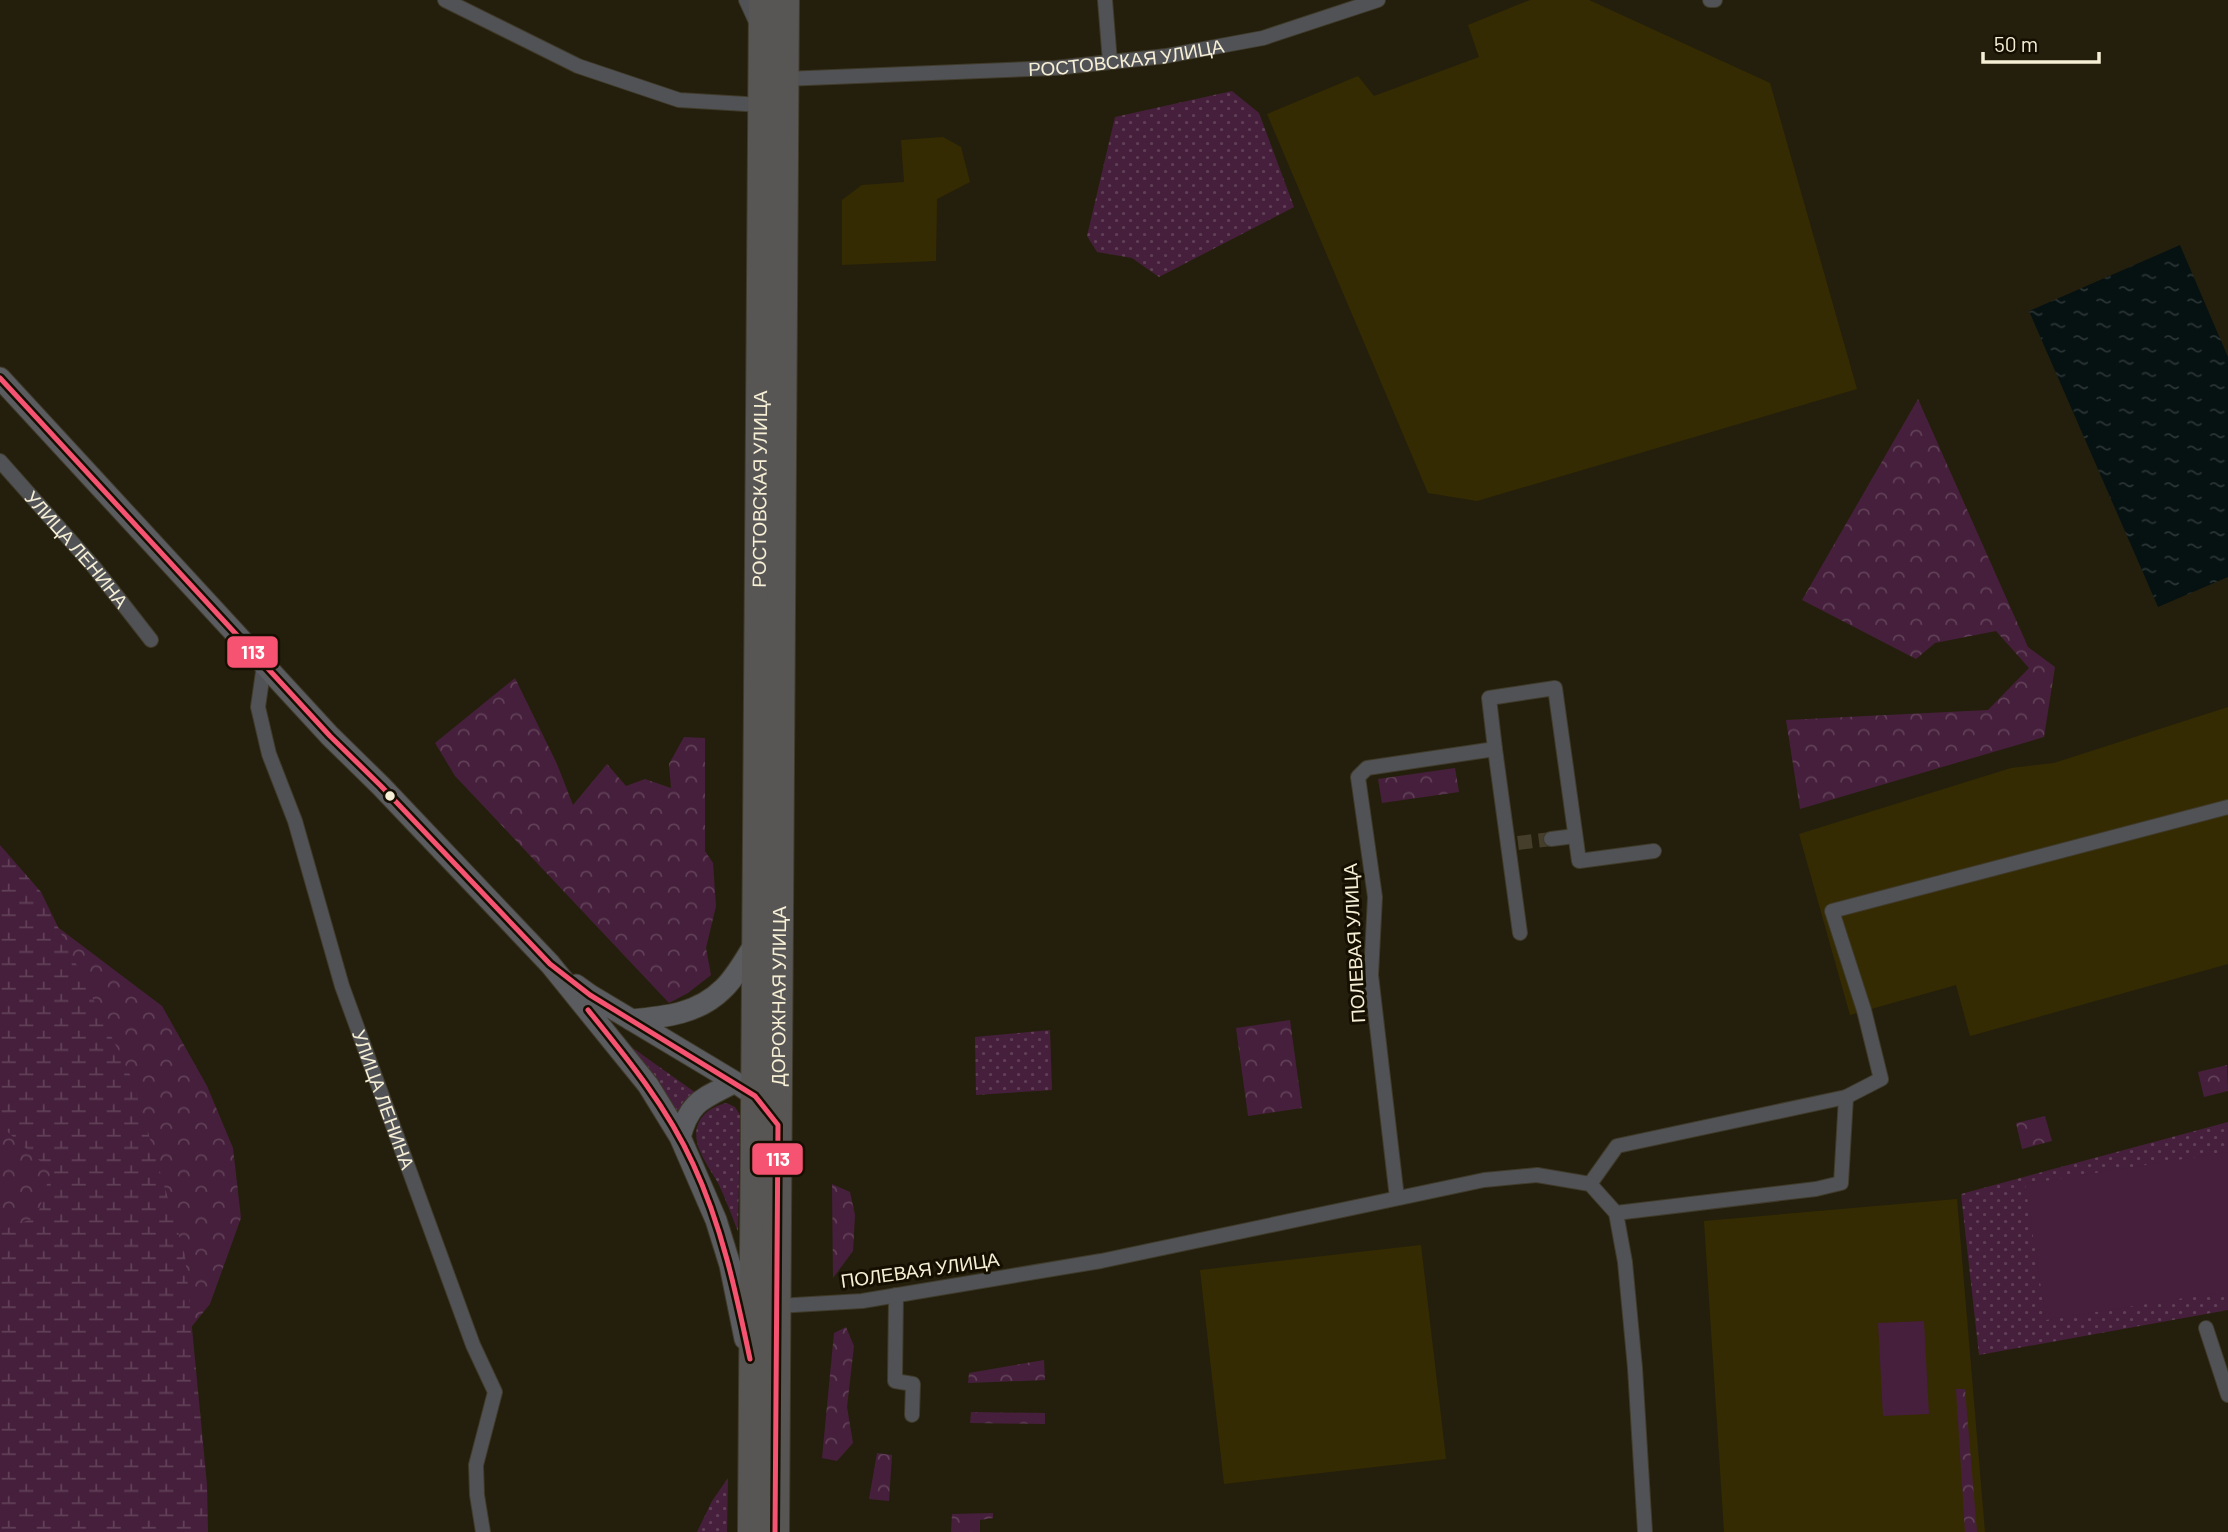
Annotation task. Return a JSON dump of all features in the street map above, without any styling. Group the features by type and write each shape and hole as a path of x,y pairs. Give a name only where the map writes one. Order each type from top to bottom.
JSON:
{"highway":[{"name":"РОСТОВСКАЯ УЛИЦА","path":"755,944 763,0"},
{"name":"РОСТОВСКАЯ УЛИЦА","path":"780,879 785,0"},
{"name":"ДОРОЖНАЯ УЛИЦА","path":"775,1532 780,879"},
{"name":"ДОРОЖНАЯ УЛИЦА","path":"751,1532 754,1380 745,1089 755,944"}],"main road":[{"path":"1,381 330,736 550,964 648,1086 680,1137 716,1220 730,1265 754,1380"},
{"path":"631,1020 669,1016 703,1006 724,988 755,944"},
{"path":"550,964 590,995 745,1089 778,1125"},
{"path":"680,1137 686,1116 696,1104 745,1089"}],"street":[{"path":"445,0 578,66 666,96 679,100 762,105"},
{"name":"РОСТОВСКАЯ УЛИЦА","path":"746,0 763,34"},
{"path":"1105,0 1110,62"},
{"name":"РОСТОВСКАЯ УЛИЦА","path":"784,79 1055,68 1166,57 1263,38 1353,4 1378,0"},
{"name":"УЛИЦА ЛЕНИНА","path":"0,461 94,567 151,640"},
{"name":"УЛИЦА ЛЕНИНА","path":"264,665 258,708 269,754 295,821 342,986 473,1345 495,1392 475,1465 483,1532"},
{"path":"1520,933 1513,843 1495,749 1489,698 1555,688 1579,861 1654,851"},
{"name":"ПОЛЕВАЯ УЛИЦА","path":"1396,1198 1371,975 1375,897 1359,776 1367,768 1495,749"},
{"path":"1645,1532 1636,1368 1625,1262 1616,1213 1590,1184 1617,1146 1846,1097 1881,1079 1864,1010 1832,911 2228,807"},
{"path":"1550,839 1575,836"},
{"path":"1616,1213 1796,1192 1841,1183 1846,1097"},
{"name":"ПОЛЕВАЯ УЛИЦА","path":"777,1306 862,1301 1101,1261 1484,1181 1537,1175 1590,1184"},
{"path":"896,1295 895,1381 913,1384 912,1415"},
{"path":"2206,1328 2228,1395"}],"shaded area":[{"path":"1530,0 1589,0 1770,83 1857,389 1477,501 1428,493 1267,114 1358,76 1374,96 1479,57 1468,25"},
{"path":"943,137 961,147 970,182 937,199 936,261 842,265 842,200 862,185 904,182 901,140"},
{"path":"2228,707 2228,964 1970,1036 1956,985 1850,1015 1799,834 2011,768 2054,763"},
{"path":"1957,1199 1985,1532 1724,1532 1704,1221"},
{"path":"1421,1245 1446,1459 1224,1484 1200,1270"}],"green space":[{"path":"1232,91 1259,113 1294,207 1159,277 1132,258 1097,252 1087,236 1115,117"},
{"path":"1918,399 2028,647 2055,667 2044,737 1800,809 1786,720 1988,710 2029,668 1996,631 1935,643 1916,659 1802,600"},
{"path":"515,678 557,764 573,805 607,764 626,786 645,779 671,788 669,764 684,737 705,738 705,851 713,863 716,906 706,948 711,975 688,993 669,1003 455,776 435,743"},
{"path":"1455,768 1459,792 1382,803 1378,779"},
{"path":"0,845 41,892 132,1079 185,1255 207,1485 208,1532 0,1532 0,1231 37,1217 51,1171 0,1125"},
{"path":"0,852 39,913 162,1006 207,1086 233,1148 241,1218 210,1304 150,1378 0,1532"},
{"path":"1290,1020 1302,1108 1248,1116 1236,1028"},
{"path":"1050,1030 1052,1090 976,1095 975,1037"},
{"path":"630,1046 696,1093 683,1102 678,1113"},
{"path":"2227,1065 2228,1091 2204,1097 2198,1072"},
{"path":"727,1103 735,1107 740,1115 738,1232 719,1185 700,1151 696,1134 697,1126 705,1114 718,1105"},
{"path":"2045,1116 2052,1141 2022,1149 2016,1123"},
{"path":"2228,1122 2228,1310 1979,1355 1961,1194"},
{"path":"2228,1152 2228,1291 2046,1320 2025,1184"},
{"path":"832,1184 850,1192 855,1215 853,1251 833,1278"},
{"path":"1924,1321 1929,1414 1883,1416 1878,1323"},
{"path":"846,1327 854,1346 847,1407 853,1443 837,1461 822,1458 834,1333"},
{"path":"1044,1360 1045,1380 968,1383 969,1373"},
{"path":"1956,1389 1965,1389 1977,1532 1965,1532"},
{"path":"971,1412 1045,1413 1045,1424 970,1423"},
{"path":"877,1453 892,1455 889,1501 869,1499"},
{"path":"728,1478 727,1532 697,1532 712,1501"},
{"path":"993,1513 993,1518 980,1520 980,1532 951,1532 952,1514"}],"water":[{"path":"2180,245 2228,357 2228,577 2158,607 2029,311"}],"tunnel":[{"path":"1518,843 1551,839"}],"transit line":[{"name":"113","path":"0,378 330,736 550,964 590,995 755,1096 778,1125 775,1532"},
{"name":"113","path":"588,1010 659,1103 693,1164 720,1236 750,1359"}]}
